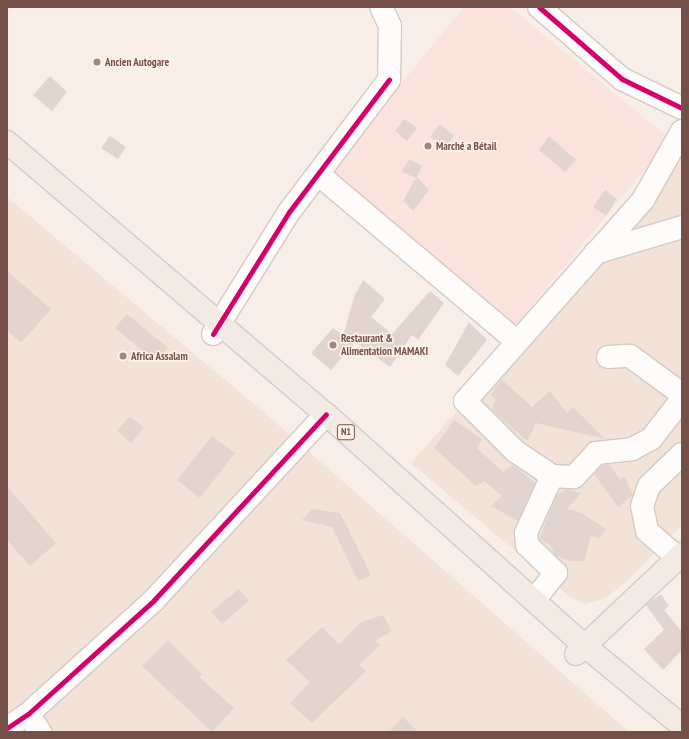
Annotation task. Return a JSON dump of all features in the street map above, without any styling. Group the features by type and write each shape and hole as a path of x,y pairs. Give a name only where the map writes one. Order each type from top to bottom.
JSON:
{"main road":[{"name":"N1","path":"7,142 216,329"},
{"name":"N1","path":"7,159 216,329 534,600 581,650 682,726"},
{"name":"N1","path":"322,419 581,650 670,732"},
{"path":"581,650 680,556"}],"street":[{"path":"216,329 230,302 318,174 389,80 390,26 381,7"},
{"path":"539,7 622,79 682,108"},
{"path":"682,131 643,200 516,341 465,401 516,451 552,476 574,477 596,453 632,448 651,439 682,399"},
{"path":"318,174 516,341"},
{"path":"595,253 682,228"},
{"path":"608,357 630,356 682,394"},
{"path":"7,728 28,714 154,600 322,419"},
{"path":"651,439 679,456 649,486 642,506 647,531 680,556"},
{"path":"534,600 556,573 527,545 526,533 552,476"},
{"path":"28,714 40,732"}],"shaded area":[{"path":"464,7 510,7 670,139 515,326 331,169"},
{"path":"682,157 682,525 627,581 604,599 585,604 570,597 411,463"},
{"path":"7,197 267,415 629,732 7,732"}],"building":[{"path":"50,76 67,92 52,111 33,95"},
{"path":"404,119 417,128 407,141 395,131"},
{"path":"440,124 454,136 447,146 430,137"},
{"path":"110,136 126,147 118,159 101,148"},
{"path":"549,136 576,160 565,172 539,150"},
{"path":"409,159 422,166 417,177 429,190 413,211 403,201 416,178 402,172"},
{"path":"605,190 617,199 606,216 593,207"},
{"path":"7,271 51,309 21,343 7,330"},
{"path":"363,280 385,299 371,317 392,334 430,291 444,303 418,340 412,335 390,367 355,342 331,370 311,353 333,328 343,336 354,297"},
{"path":"127,314 168,348 156,362 115,328"},
{"path":"469,322 487,340 458,376 445,365"},
{"path":"501,379 532,407 550,391 567,413 573,407 605,439 536,423 527,441 492,410 496,399 491,395"},
{"path":"130,416 144,428 131,443 117,431"},
{"path":"454,420 482,439 477,448 503,472 513,465 535,483 518,521 491,506 502,496 484,481 476,486 434,448"},
{"path":"212,436 235,453 200,498 177,480"},
{"path":"609,464 620,480 625,477 633,495 618,507 594,474 602,465"},
{"path":"7,486 56,543 30,566 7,540"},
{"path":"566,489 581,493 567,509 582,513 606,529 600,538 591,536 584,561 571,561 555,555 550,545 539,539 557,495"},
{"path":"312,509 340,513 371,575 358,581 332,527 302,520"},
{"path":"239,589 249,601 222,624 211,612"},
{"path":"661,594 669,606 664,610 682,632 682,650 663,670 644,649 664,630 646,605"},
{"path":"383,615 392,631 375,641 380,645 359,665 366,671 312,723 290,703 310,682 286,660 322,627 339,644 361,622"},
{"path":"168,640 202,674 199,677 234,708 212,732 142,666"},
{"path":"403,717 418,732 389,732"}],"cycle path":[{"path":"539,7 622,79 682,108"},
{"path":"213,334 289,212 389,80"},
{"path":"7,728 28,714 154,600 326,414"}],"place":[{"name":"Ancien Autogare","path":"97,62"},
{"name":"Marché a Bétail","path":"428,146"},
{"name":"Restaurant & Alimentation MAMAKI","path":"333,345"},
{"name":"Africa Assalam","path":"123,356"}]}
